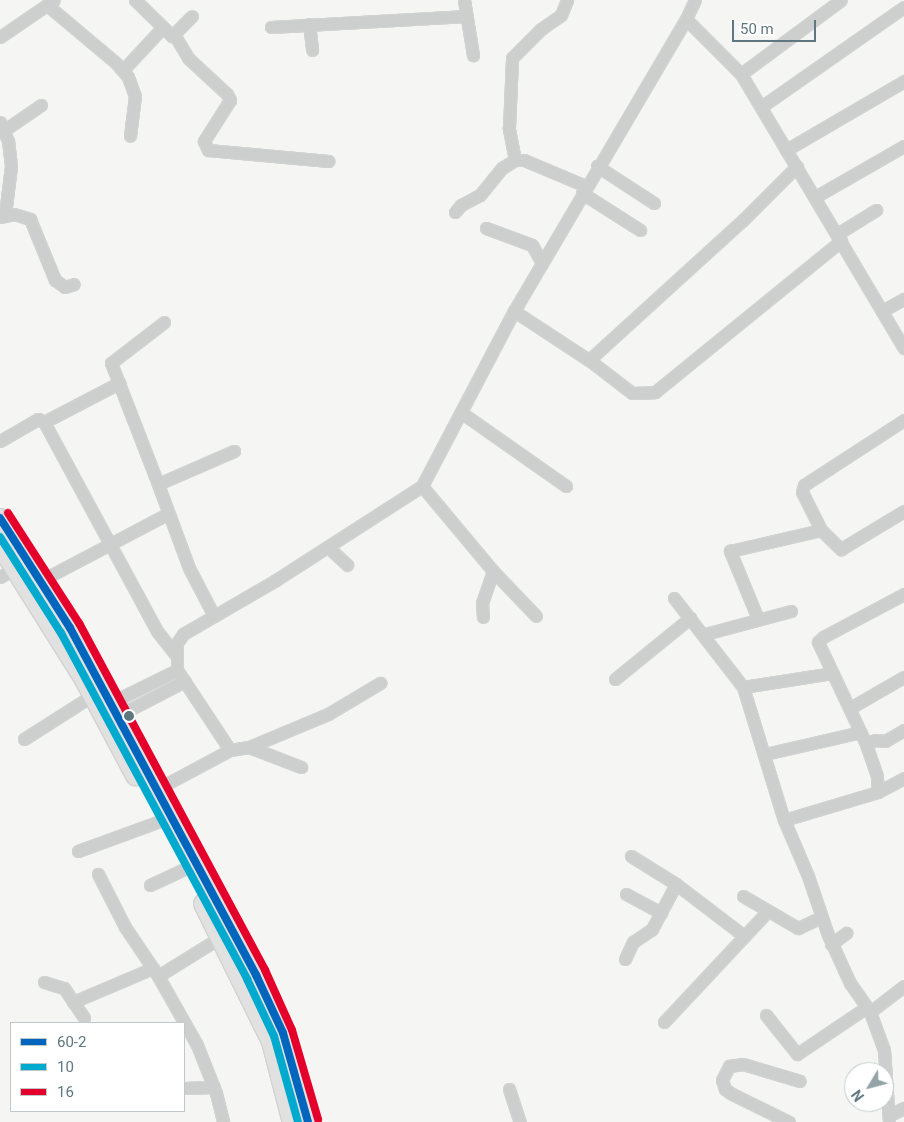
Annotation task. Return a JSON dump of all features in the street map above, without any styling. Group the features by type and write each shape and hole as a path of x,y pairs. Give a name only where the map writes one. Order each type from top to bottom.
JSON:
{"highway":[{"path":"0,518 70,628 256,975 283,1032 293,1121"},
{"path":"0,545 7,572 93,695 221,937 271,1041 293,1121"}],"street":[{"path":"134,0 162,28 175,36 188,58 227,94 230,100 204,141 208,150 329,161"},
{"path":"464,0 473,55"},
{"path":"515,160 509,128 512,58 541,29 561,15 567,0"},
{"path":"230,750 177,670 177,643 182,634 328,547 422,486 514,311 597,166 686,19 694,0"},
{"path":"741,74 841,0"},
{"path":"0,38 51,3 123,70 135,96 130,136"},
{"path":"761,107 904,7"},
{"path":"175,36 192,16"},
{"path":"271,27 467,16"},
{"path":"686,19 741,74 904,348"},
{"path":"309,24 312,50"},
{"path":"123,70 162,28"},
{"path":"786,150 904,81"},
{"path":"41,105 2,127 11,166 3,216 30,219 55,280 65,287 74,284"},
{"path":"815,197 904,146"},
{"path":"455,212 460,205 480,195 502,168 515,160 524,160 584,190 640,230"},
{"path":"597,166 654,203"},
{"path":"589,360 743,220 797,166"},
{"path":"514,311 589,360 632,392 655,392 839,238 876,210"},
{"path":"486,228 532,245 542,263"},
{"path":"882,310 904,299"},
{"path":"164,322 112,360 158,484 167,514 189,568 214,616"},
{"path":"44,422 119,383"},
{"path":"462,413 566,486"},
{"path":"0,441 38,419 44,422 157,631 176,655"},
{"path":"904,420 804,486 803,496 821,530 837,548 844,549 904,511"},
{"path":"158,484 234,451"},
{"path":"422,486 493,571 536,616"},
{"path":"40,582 109,542 167,514"},
{"path":"758,619 730,551 821,530"},
{"path":"328,547 346,565"},
{"path":"483,617 482,603 493,571"},
{"path":"878,792 877,776 866,744 818,646 820,639 904,594"},
{"path":"674,598 705,634 743,688 764,754 769,778 831,944 850,983 869,1010 884,1050 890,1118"},
{"path":"705,634 791,611"},
{"path":"614,679 690,618"},
{"path":"115,709 177,670"},
{"path":"743,688 832,672"},
{"path":"850,708 904,677"},
{"path":"115,709 184,681"},
{"path":"157,789 230,750 249,747 328,714 380,683"},
{"path":"24,739 93,695"},
{"path":"866,744 877,740 885,741 904,730"},
{"path":"764,754 861,732"},
{"path":"249,747 301,767"},
{"path":"784,820 878,792 904,778"},
{"path":"78,851 160,821"},
{"path":"631,856 676,884 744,936"},
{"path":"150,886 185,869"},
{"path":"98,874 125,927 155,972 184,1022"},
{"path":"625,959 630,946 652,929 676,884"},
{"path":"626,894 661,913"},
{"path":"743,896 798,928 822,917"},
{"path":"664,1022 768,911"},
{"path":"831,944 846,933"},
{"path":"73,1002 155,972 221,937"},
{"path":"44,982 64,988 84,1018"},
{"path":"766,1016 797,1054 904,986"},
{"path":"185,1023 198,1045 214,1086 223,1122 216,1122"},
{"path":"789,1122 724,1089 722,1080 729,1066 743,1064 800,1081"},
{"path":"185,1088 214,1086"},
{"path":"509,1089 520,1122"},
{"path":"890,1118 904,1108"}],"transit line":[{"name":"16","path":"8,513 79,623 265,970 292,1030 318,1119"},
{"name":"60-2","path":"0,518 70,628 256,975 283,1033 308,1122"},
{"name":"10","path":"0,537 61,633 247,979 274,1036 298,1122"}]}
